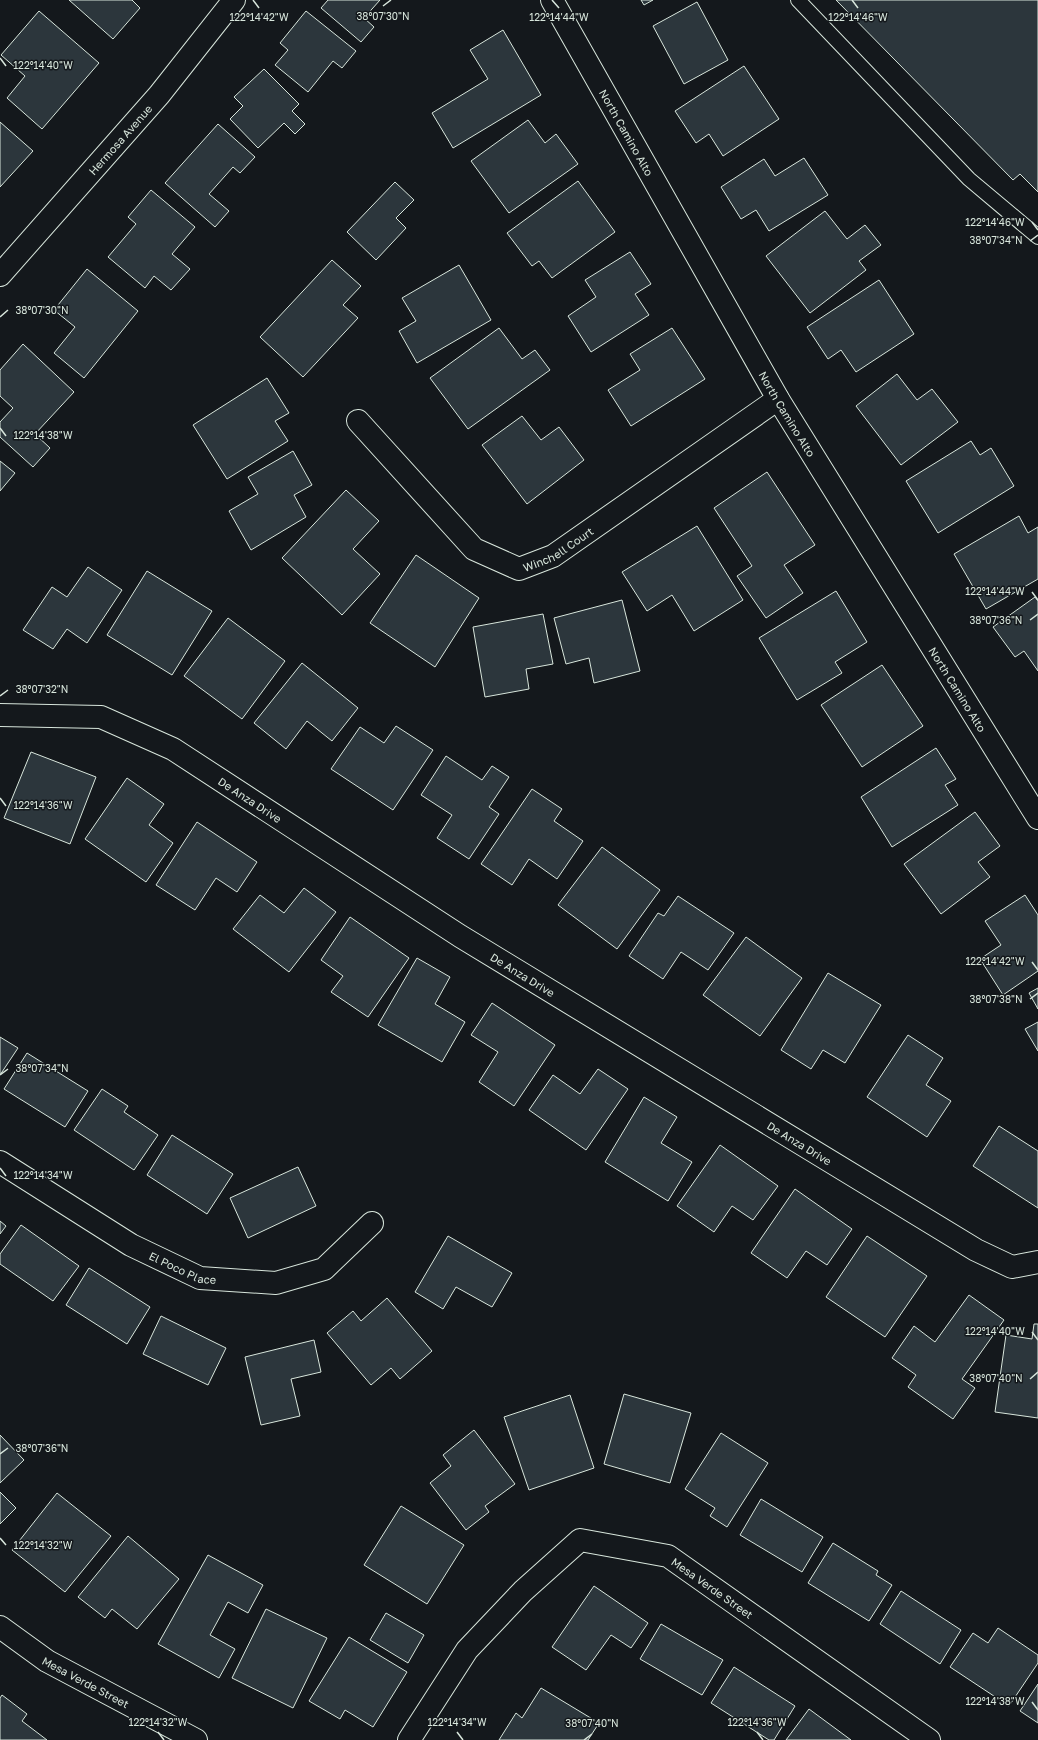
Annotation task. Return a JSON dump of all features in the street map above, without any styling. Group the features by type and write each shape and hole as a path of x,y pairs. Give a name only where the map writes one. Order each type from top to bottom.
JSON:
{"street":[{"name":"Hermosa Avenue","path":"0,275 159,95 234,0"},
{"name":"North Camino Alto","path":"552,0 778,399 1038,818"},
{"name":"Winchell Court","path":"358,421 474,549 519,569 554,556 778,399"},
{"name":"De Anza Drive","path":"0,715 101,717 173,749 460,936 976,1250 1012,1267 1038,1262"},
{"name":"El Poco Place","path":"0,1162 131,1245 200,1278 276,1283 324,1269 372,1223"},
{"name":"Mesa Verde Street","path":"409,1740 467,1650 523,1591 580,1540 668,1556 929,1740"},
{"name":"Mesa Verde Street","path":"0,1627 47,1661 196,1740"}],"lane":[{"path":"798,0 969,179 1038,237"}],"building":[{"path":"69,0 132,0 140,8 113,39"},
{"path":"328,0 380,0 364,18 374,27 361,42 321,8"},
{"path":"641,0 653,0 644,5"},
{"path":"836,0 1038,0 1038,192 1020,174 1013,180"},
{"path":"697,2 728,60 684,84 653,26"},
{"path":"39,11 99,63 42,129 7,98 25,76 1,55"},
{"path":"306,11 356,51 342,68 333,61 308,92 275,65 288,50 280,43"},
{"path":"503,30 541,95 453,148 432,113 488,79 470,50"},
{"path":"744,66 779,119 723,156 709,134 696,143 675,111"},
{"path":"264,69 299,104 292,111 305,124 295,134 284,123 258,148 230,119 243,106 234,97"},
{"path":"528,120 545,143 556,134 578,164 509,213 471,161"},
{"path":"0,122 33,151 0,187"},
{"path":"218,124 255,157 240,173 233,167 209,194 229,211 215,227 165,183"},
{"path":"804,158 828,195 769,231 756,210 741,219 721,187 764,159 775,176"},
{"path":"578,181 615,232 552,278 539,261 532,266 507,233"},
{"path":"395,182 414,200 396,218 406,228 376,260 347,232"},
{"path":"151,190 195,227 172,254 190,269 171,290 154,276 145,288 108,257 136,224 128,217"},
{"path":"825,211 847,239 865,225 881,245 859,261 866,270 810,313 766,256"},
{"path":"630,252 651,284 635,294 649,315 591,352 568,316 596,297 585,280"},
{"path":"332,260 361,286 343,305 358,318 303,377 260,337"},
{"path":"459,265 491,320 417,363 399,331 416,321 402,298"},
{"path":"87,269 138,311 84,378 54,353 75,327 54,310"},
{"path":"879,280 914,334 856,372 841,350 828,359 807,327"},
{"path":"499,328 522,359 535,350 550,370 468,429 430,378"},
{"path":"672,328 705,379 631,426 608,390 640,370 630,354"},
{"path":"23,344 74,392 35,434 50,448 33,467 0,437 0,422 13,408 0,396 0,370"},
{"path":"897,374 917,400 932,389 958,422 901,465 856,406"},
{"path":"267,378 289,413 275,421 288,441 227,479 193,425"},
{"path":"522,416 541,440 559,427 584,460 527,504 482,445"},
{"path":"971,441 980,455 991,448 1014,486 938,533 906,481"},
{"path":"293,451 312,485 294,495 306,517 251,550 229,511 258,494 248,477"},
{"path":"0,461 15,473 0,491"},
{"path":"767,472 815,545 784,565 803,593 766,618 737,576 752,566 714,508"},
{"path":"346,490 379,521 353,549 380,574 342,615 282,558"},
{"path":"1019,516 1028,533 1038,527 1038,579 986,609 954,554"},
{"path":"697,526 743,600 694,631 672,595 647,611 622,572"},
{"path":"416,555 479,598 435,667 370,623"},
{"path":"88,567 122,590 87,643 67,629 53,649 23,630 52,587 67,597"},
{"path":"147,571 212,611 172,675 107,635"},
{"path":"836,591 867,642 835,662 842,673 797,700 759,638"},
{"path":"1035,597 1038,601 1038,671 1024,651 1015,657 993,627"},
{"path":"622,600 640,671 594,683 589,658 566,664 554,618"},
{"path":"543,614 553,664 526,669 529,689 485,697 473,627"},
{"path":"228,618 285,661 242,719 184,676"},
{"path":"302,663 358,708 332,741 307,721 286,749 254,723"},
{"path":"882,665 923,726 862,767 821,705"},
{"path":"396,726 433,750 393,810 331,769 360,727 384,743"},
{"path":"936,748 956,779 945,785 958,805 892,847 861,797"},
{"path":"31,752 96,777 70,844 4,818"},
{"path":"446,756 482,780 492,766 509,777 489,807 499,814 469,859 437,838 452,815 421,795"},
{"path":"127,778 164,804 149,825 173,843 146,882 85,839"},
{"path":"532,789 562,809 554,821 583,841 557,879 529,859 512,885 481,864"},
{"path":"975,812 1000,846 978,862 990,877 941,914 904,864"},
{"path":"197,822 257,862 237,892 216,878 195,910 156,885"},
{"path":"602,847 660,890 617,949 558,905"},
{"path":"304,888 336,912 289,972 233,929 260,895 284,913"},
{"path":"1025,895 1038,915 1038,971 1003,995 980,959 1001,945 985,921"},
{"path":"678,896 734,933 708,970 681,952 663,979 629,956 658,913 664,916"},
{"path":"350,917 409,958 368,1017 331,992 343,976 321,960"},
{"path":"746,937 802,978 760,1036 703,995"},
{"path":"417,958 450,977 435,1004 465,1022 442,1062 378,1025"},
{"path":"828,973 881,1005 845,1063 823,1050 811,1069 781,1050"},
{"path":"1038,988 1038,1009 1029,993"},
{"path":"492,1003 555,1045 514,1106 479,1082 498,1052 471,1035"},
{"path":"1038,1022 1038,1051 1025,1029"},
{"path":"908,1035 943,1058 926,1085 951,1101 927,1137 867,1097"},
{"path":"0,1037 18,1048 0,1075"},
{"path":"27,1053 88,1091 65,1127 4,1089"},
{"path":"598,1069 628,1089 586,1150 529,1110 553,1075 580,1094"},
{"path":"102,1089 128,1106 124,1112 158,1135 134,1170 74,1130"},
{"path":"644,1097 677,1117 661,1143 692,1162 668,1201 605,1162"},
{"path":"999,1126 1038,1151 1038,1208 973,1166"},
{"path":"172,1135 233,1174 207,1214 147,1175"},
{"path":"720,1145 778,1186 753,1220 732,1206 714,1232 677,1206"},
{"path":"298,1167 316,1206 248,1238 230,1198"},
{"path":"795,1189 852,1229 827,1265 806,1251 787,1278 751,1253"},
{"path":"0,1221 6,1226 0,1234"},
{"path":"21,1225 79,1266 53,1301 0,1264 0,1254"},
{"path":"448,1236 512,1273 492,1307 456,1287 443,1309 415,1292"},
{"path":"867,1236 927,1276 885,1337 826,1297"},
{"path":"89,1268 150,1307 127,1344 66,1305"},
{"path":"969,1295 1004,1320 962,1379 975,1388 953,1419 908,1387 916,1375 892,1358 914,1326 935,1342"},
{"path":"387,1298 432,1351 400,1379 391,1368 371,1385 327,1333 353,1311 361,1321"},
{"path":"161,1316 226,1348 208,1385 143,1354"},
{"path":"1034,1324 1038,1324 1038,1418 995,1412 1006,1335 1032,1339"},
{"path":"314,1340 321,1372 291,1379 300,1416 261,1425 245,1357"},
{"path":"624,1394 691,1413 670,1483 604,1464"},
{"path":"570,1395 594,1468 529,1490 504,1417"},
{"path":"474,1430 515,1484 485,1506 489,1512 466,1530 430,1483 451,1466 443,1455"},
{"path":"721,1433 768,1463 727,1527 710,1516 715,1508 685,1489"},
{"path":"0,1435 24,1460 0,1483"},
{"path":"0,1492 16,1508 0,1524"},
{"path":"57,1493 111,1536 65,1592 12,1550"},
{"path":"761,1499 823,1537 802,1572 740,1535"},
{"path":"401,1506 464,1545 427,1604 364,1565"},
{"path":"128,1536 179,1579 137,1629 112,1609 105,1618 78,1597"},
{"path":"833,1543 878,1571 876,1575 892,1585 869,1621 808,1583"},
{"path":"208,1555 263,1585 248,1613 228,1602 210,1635 235,1649 219,1678 158,1644"},
{"path":"594,1586 648,1623 631,1648 611,1635 586,1670 552,1647"},
{"path":"901,1591 961,1630 940,1664 880,1624"},
{"path":"266,1609 327,1638 293,1708 232,1678"},
{"path":"386,1613 424,1635 408,1663 370,1640"},
{"path":"661,1624 723,1660 702,1695 640,1659"},
{"path":"998,1628 1038,1655 1038,1663 1009,1706 950,1667 973,1633 988,1643"},
{"path":"349,1637 407,1672 373,1727 345,1710 340,1719 309,1701"},
{"path":"734,1667 795,1706 774,1740 769,1740 711,1703"},
{"path":"1038,1684 1038,1723 1020,1711"},
{"path":"541,1688 599,1723 588,1740 499,1740 516,1713 522,1718"},
{"path":"2,1695 27,1714 22,1721 47,1740 0,1740 0,1698"},
{"path":"809,1709 851,1740 786,1740"}]}
